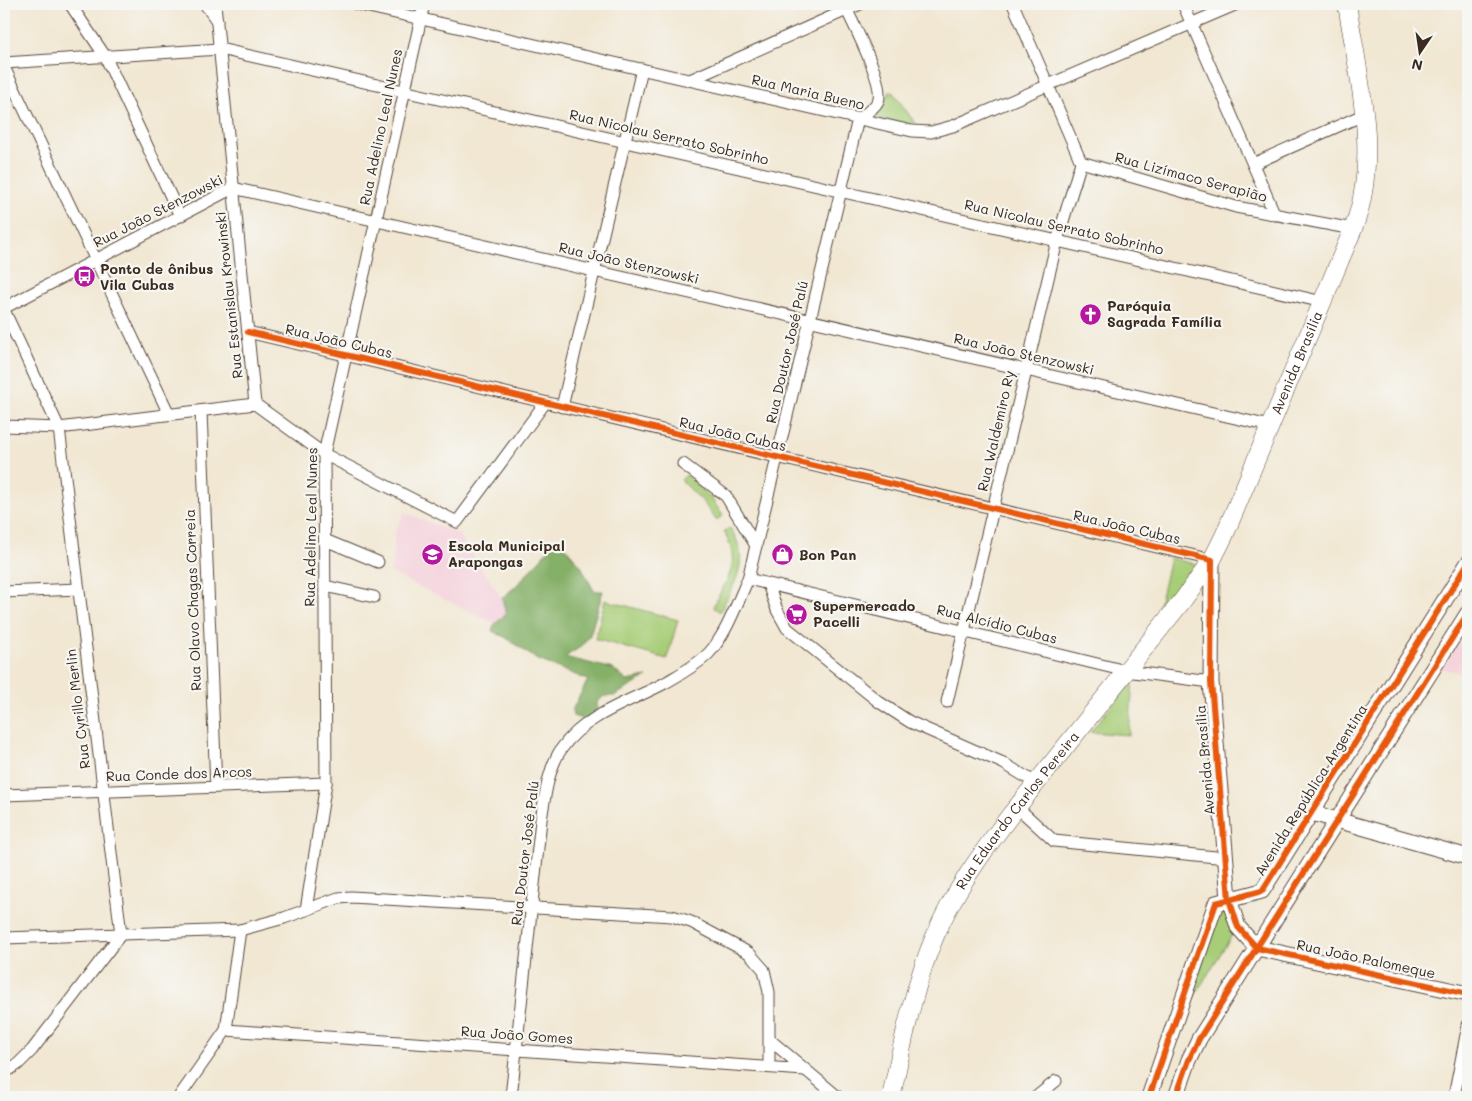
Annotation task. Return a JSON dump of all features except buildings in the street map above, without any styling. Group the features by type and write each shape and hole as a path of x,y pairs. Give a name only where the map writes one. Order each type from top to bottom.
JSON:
{"main road":[{"name":"Avenida Brasília","path":"1212,560 1323,302 1361,207 1367,148 1347,4"},
{"name":"Rua Eduardo Carlos Pereira","path":"891,1097 914,997 935,935 969,873 1017,807 1212,560"}],"street":[{"path":"70,4 106,56 180,216"},
{"path":"205,4 217,21"},
{"name":"Rua Estanislau Krowinski","path":"215,4 255,404"},
{"name":"Rua Maria Bueno","path":"356,4 858,119 912,131 931,132 954,126 1237,4"},
{"name":"Rua Adelino Leal Nunes","path":"306,910 326,783 324,454 424,4"},
{"path":"690,80 845,7 860,4"},
{"path":"1013,4 1081,162"},
{"path":"1184,4 1275,215"},
{"path":"845,7 880,87 878,102 858,119"},
{"name":"Rua Nicolau Serrato Sobrinho","path":"4,63 220,49 1323,302"},
{"path":"4,67 170,414"},
{"path":"562,407 642,69"},
{"path":"1253,164 1363,114"},
{"name":"Rua Doutor José Palú","path":"511,1097 532,907 547,788 551,772 562,748 570,738 590,723 678,675 709,652 723,632 748,579 858,119"},
{"name":"Rua Lizímaco Serapião","path":"1081,162 1229,205 1353,229"},
{"name":"Rua Waldemiro Ry","path":"947,702 1057,241 1081,162"},
{"name":"Rua João Stenzowski","path":"4,309 233,188 1270,426"},
{"name":"Rua Cyrillo Merlin","path":"4,309 59,428 121,934"},
{"name":"Rua João Cubas","path":"248,332 1212,560"},
{"path":"4,426 59,428 255,404 324,454 457,522 545,403"},
{"name":"Rua Olavo Chagas Correia","path":"201,411 216,787"},
{"path":"683,464 726,496 756,546"},
{"path":"325,540 378,562"},
{"name":"Avenida Brasília","path":"1212,560 1211,682 1229,899 1238,927 1257,948"},
{"name":"Avenida República Argentina","path":"1149,1097 1214,908 1219,901 1262,891 1468,564"},
{"name":"Rua Alcídio Cubas","path":"748,579 1126,671 1211,682"},
{"path":"768,584 776,610 787,628 879,702 915,725 1003,763 1036,783"},
{"path":"325,586 374,597"},
{"path":"4,592 79,589"},
{"path":"1176,1097 1189,1060 1199,1039 1468,613"},
{"name":"Rua Conde dos Arcos","path":"4,795 326,783"},
{"path":"1017,807 1054,840 1226,858"},
{"path":"1312,813 1468,857"},
{"path":"4,938 240,930 338,898 351,897 672,916 691,922 749,953 758,961 768,980 769,1067"},
{"path":"184,1096 226,1030 240,930"},
{"path":"4,1073 18,1064 32,1050 121,934"},
{"name":"Rua João Palomeque","path":"1257,948 1468,994"},
{"path":"1454,1097 1468,1025"},
{"name":"Rua João Gomes","path":"226,1030 805,1070"},
{"path":"770,1040 838,1097"},
{"path":"1036,1097 1056,1081"}],"shaded area":[{"name":"Escola Municipal Arapongas","path":"404,512 458,534 502,598 506,614 495,624 391,573 395,532"},
{"path":"1468,631 1468,674 1441,669"}],"green space":[{"path":"891,90 918,127 876,118"},
{"path":"686,475 711,498 723,516 716,520 703,502 681,480"},
{"path":"730,528 737,540 740,551 739,571 720,612 713,607 731,570 732,553 724,531"},
{"path":"558,539 581,566 594,591 603,591 590,635 582,646 565,657 613,669 627,681 647,677 614,696 604,696 597,702 598,710 586,720 573,716 572,710 588,680 536,659 505,637 492,631 494,625 506,614 502,598 516,586"},
{"path":"1170,558 1199,565 1156,618"},
{"path":"605,600 678,620 667,659 595,639"},
{"path":"1133,680 1129,735 1090,732"},
{"path":"1223,905 1234,932 1182,1016"}],"cycle path":[{"path":"248,332 1212,560 1211,682 1229,899 1238,927 1257,948 1468,994"},
{"path":"1149,1097 1216,903 1262,891 1468,563"},
{"path":"1176,1097 1189,1060 1199,1039 1468,613"}],"place":[{"name":"Ponto de ônibus Vila Cubas","path":"84,277"},
{"name":"Paróquia Sagrada Família","path":"1091,314"},
{"name":"Escola Municipal Arapongas","path":"432,554"},
{"name":"Bon Pan","path":"783,555"},
{"name":"Supermercado Pacelli","path":"797,614"}]}
